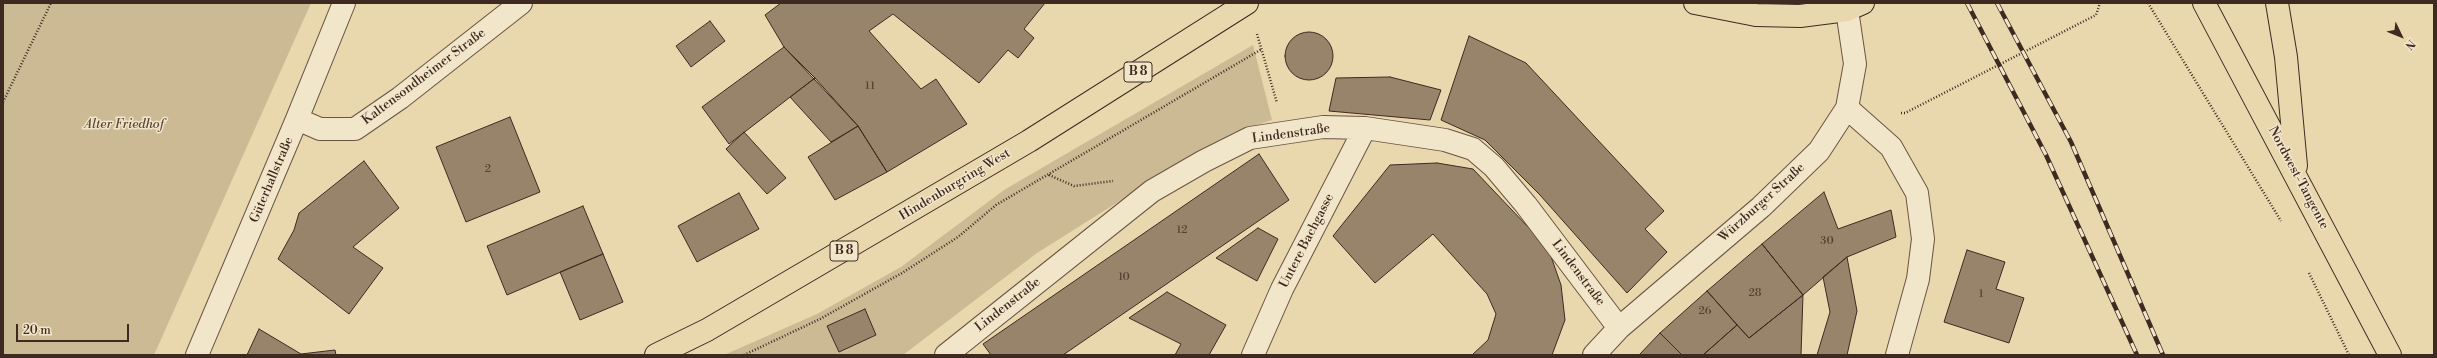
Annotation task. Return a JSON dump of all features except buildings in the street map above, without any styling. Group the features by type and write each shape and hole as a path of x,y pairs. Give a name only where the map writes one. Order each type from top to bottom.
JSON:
{"main road":[{"name":"Hindenburgring West","path":"656,355 714,326 1029,142 1247,3"},
{"path":"1695,3 1756,16 1800,16 1855,7"},
{"name":"Nordwest-Tangente","path":"2204,3 2297,175 2390,355"},
{"path":"2277,3 2286,57 2297,175"}],"street":[{"name":"Güterhallstraße","path":"197,355 297,119 344,3"},
{"name":"Kaltensondheimer Straße","path":"297,119 320,129 355,129 400,98 521,3"},
{"name":"Würzburger Straße","path":"1594,355 1619,328 1761,207 1819,151 1847,108 1855,64 1855,7"},
{"path":"1847,108 1891,147 1917,193 1923,239 1918,279 1897,355"},
{"name":"Lindenstraße","path":"946,355 1152,191 1204,161 1250,138 1323,128 1365,128 1445,140 1472,149 1494,167 1526,205 1619,328"},
{"name":"Untere Bachgasse","path":"1253,355 1282,289 1365,128"}],"path":[{"path":"3,102 51,3"},
{"path":"1898,112 1905,113 2096,16 2100,3"},
{"path":"2148,3 2284,226"},
{"path":"744,355 820,319 902,273 958,238 985,212 1262,49 1280,110"},
{"path":"1048,174 1074,186 1092,182 1119,181"},
{"path":"2305,266 2349,355"}],"green space":[{"name":"Alter Friedhof","path":"3,3 311,3 154,355 3,355"},
{"path":"1253,45 1272,120 1235,132 1145,185 1037,253 903,355 724,355 817,314 901,267 1004,190"}],"railway":[{"path":"1967,3 2046,155 2137,355"},
{"path":"1997,3 2071,142 2163,355"}]}
